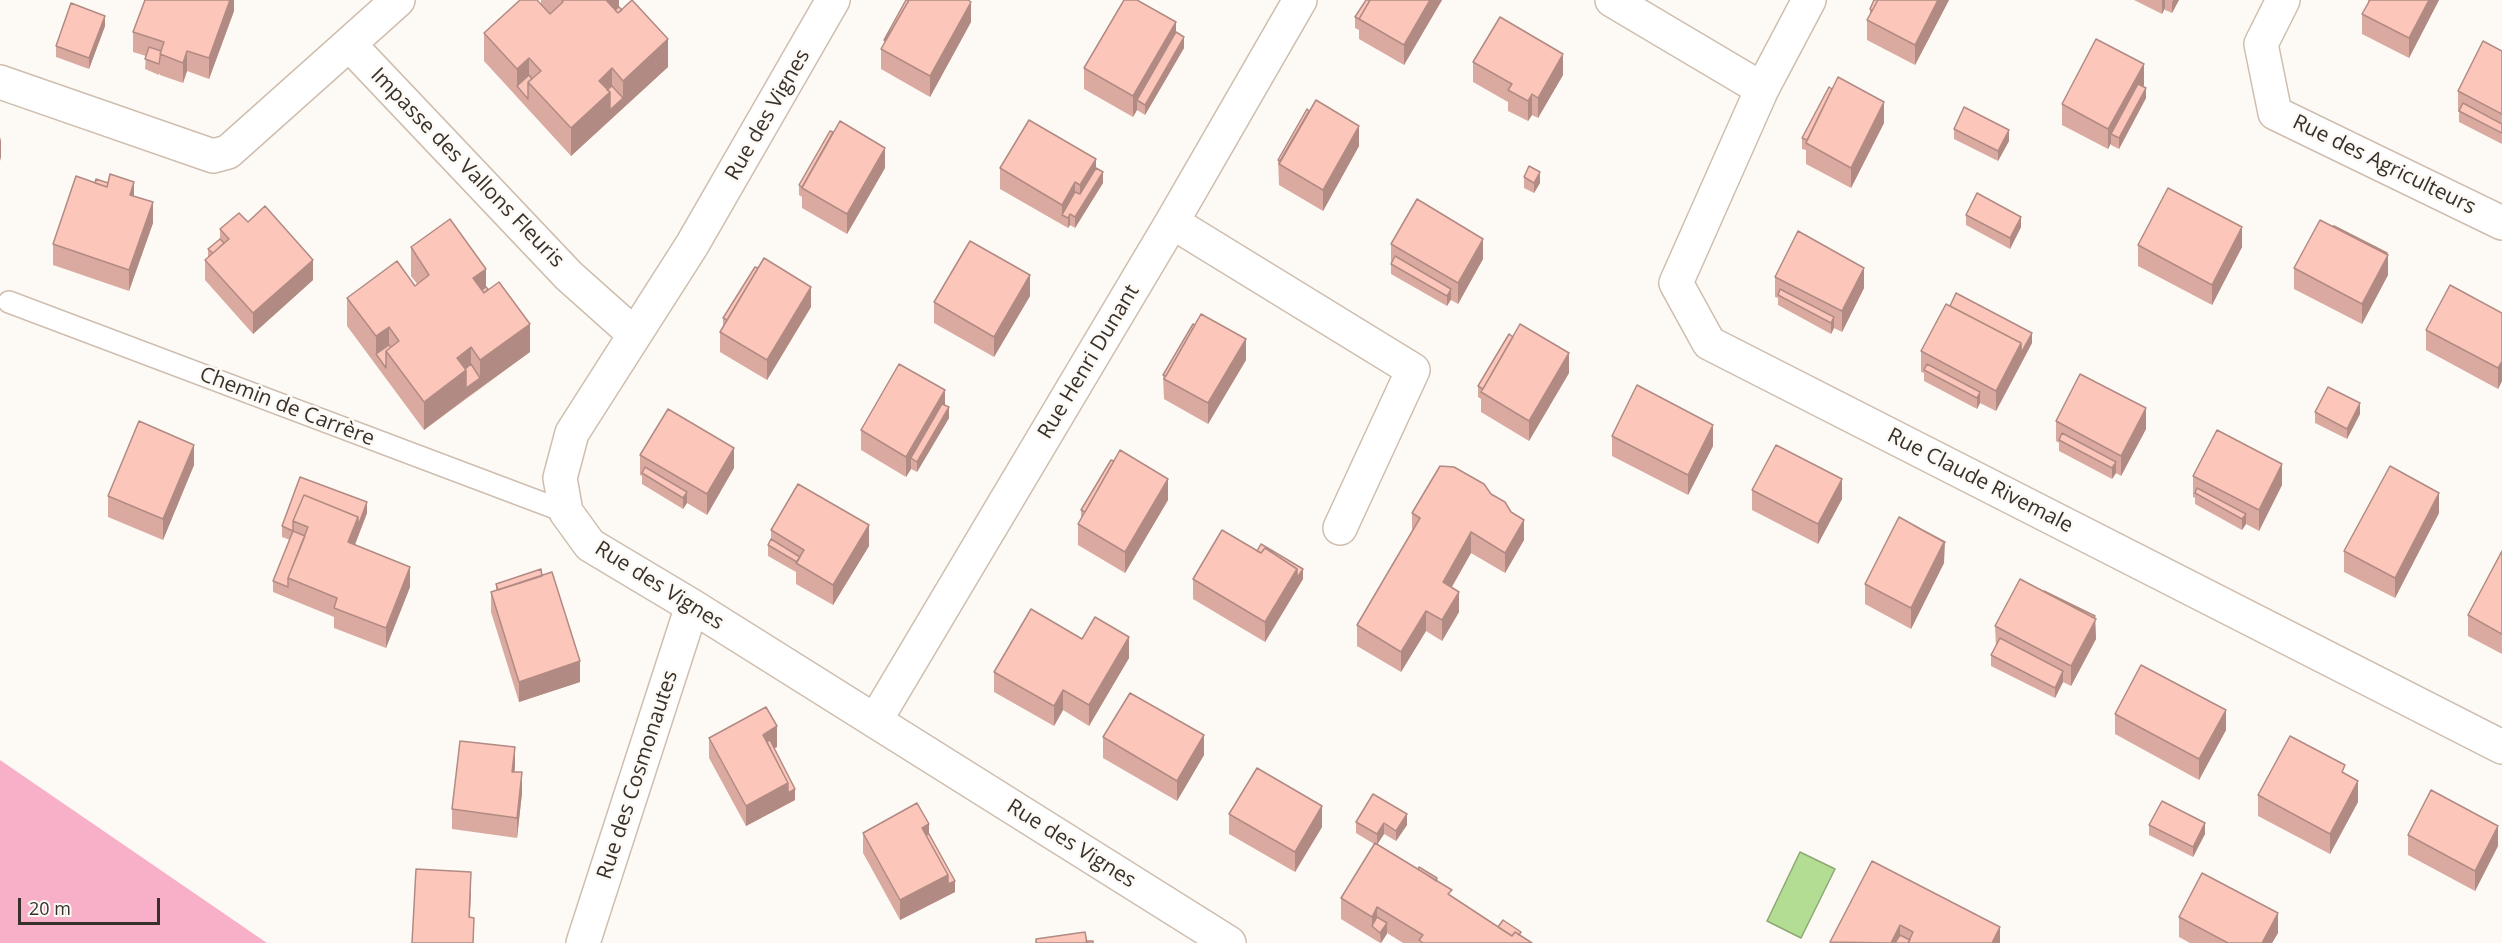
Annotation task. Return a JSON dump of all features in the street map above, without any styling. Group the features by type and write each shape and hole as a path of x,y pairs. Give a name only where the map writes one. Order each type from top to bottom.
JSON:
{"street":[{"path":"0,82 213,156 228,152 398,0"},
{"name":"Rue des Vignes","path":"833,0 692,245 572,433 560,478 566,512 590,545 692,606 1229,943"},
{"name":"Rue Henri Dunant","path":"875,721 1172,222 1300,0"},
{"path":"1612,0 1762,89 1809,0"},
{"name":"Rue des Agriculteurs","path":"2283,0 2261,44 2276,113 2502,222"},
{"name":"Impasse des Vallons Fleuris","path":"349,44 569,276 634,334"},
{"name":"Rue Claude Rivemale","path":"1762,89 1676,283 1709,343 2502,747"},
{"path":"1172,222 1413,370 1340,528"},
{"name":"Rue des Cosmonautes","path":"583,943 692,606"}],"lane":[{"name":"Chemin de Carrère","path":"9,302 566,512"}],"shaded area":[{"path":"0,760 267,943 0,943"},
{"path":"1800,852 1835,869 1801,938 1767,921"}],"building":[{"path":"145,0 230,0 209,58 187,51 183,63 160,54 164,42 133,32"},
{"path":"520,0 537,0 550,14 563,2 562,0 606,0 618,13 632,0 668,39 623,81 612,68 599,81 610,92 571,128 528,82 541,71 529,58 517,69 484,33"},
{"path":"906,0 909,0 885,41 884,40"},
{"path":"909,0 968,0 971,2 930,76 881,49"},
{"path":"1124,0 1137,0 1176,22 1133,96 1084,68"},
{"path":"1366,0 1370,0 1359,19 1355,17"},
{"path":"1370,0 1430,0 1404,45 1359,19"},
{"path":"1874,0 1878,0 1872,11 1870,9"},
{"path":"1878,0 1938,0 1915,45 1867,20"},
{"path":"2370,0 2429,0 2409,38 2362,14"},
{"path":"71,3 105,16 89,58 56,46"},
{"path":"1500,17 1563,54 1538,98 1532,94 1528,101 1508,90 1512,84 1473,62"},
{"path":"1176,32 1184,37 1145,105 1137,100"},
{"path":"2096,39 2144,64 2108,129 2062,104"},
{"path":"2483,41 2502,51 2502,114 2458,91"},
{"path":"149,47 161,51 159,64 145,59"},
{"path":"529,75 532,79 528,82 528,99 517,86"},
{"path":"1838,77 1884,102 1851,168 1806,143"},
{"path":"2138,84 2146,88 2119,138 2111,134"},
{"path":"612,86 623,98 610,110 610,92 607,90"},
{"path":"1829,87 1832,89 1807,140 1802,138"},
{"path":"1316,100 1359,126 1323,190 1279,164"},
{"path":"2463,103 2502,124 2502,133 2459,111"},
{"path":"1964,107 2009,130 1998,151 1954,129"},
{"path":"1307,109 1309,111 1280,161 1278,160"},
{"path":"1029,120 1096,159 1080,185 1075,182 1062,205 1000,168"},
{"path":"840,121 885,148 847,214 802,188"},
{"path":"830,131 833,132 802,187 799,185"},
{"path":"1529,166 1540,172 1534,183 1524,177"},
{"path":"1096,168 1103,172 1075,217 1070,214 1068,218 1062,215 1075,192 1080,194"},
{"path":"110,174 134,182 130,195 153,202 129,270 53,244 76,176 107,187"},
{"path":"96,179 108,183 107,187 95,183"},
{"path":"2168,188 2242,227 2212,285 2138,245"},
{"path":"1977,193 2021,217 2010,238 1966,215"},
{"path":"1417,199 1483,239 1458,283 1391,244"},
{"path":"265,206 313,260 253,313 205,260 229,239 220,229 239,213 248,222"},
{"path":"450,219 486,269 473,278 484,293 499,282 530,324 480,360 471,347 457,358 466,370 424,402 386,351 399,341 389,327 376,336 347,298 397,261 415,286 429,275 411,247"},
{"path":"2320,220 2388,255 2362,304 2294,268"},
{"path":"2334,226 2387,253 2386,254"},
{"path":"1798,231 1864,268 1842,311 1775,277"},
{"path":"220,239 224,243 213,253 208,249"},
{"path":"970,241 1030,275 994,337 934,302"},
{"path":"1395,256 1451,289 1447,296 1391,264"},
{"path":"764,258 811,287 767,360 720,332"},
{"path":"755,267 758,268 727,320 723,318"},
{"path":"2450,285 2502,313 2502,361 2498,368 2426,330"},
{"path":"1780,289 1834,317 1831,323 1778,295"},
{"path":"1956,293 2032,333 2021,353 2021,343 1950,306"},
{"path":"1946,304 2021,343 1996,391 1921,351"},
{"path":"1201,314 1246,339 1208,403 1164,379"},
{"path":"1193,324 1195,325 1166,376 1163,375"},
{"path":"1520,324 1569,353 1529,421 1481,392"},
{"path":"1509,334 1513,337 1483,389 1478,386"},
{"path":"389,345 391,347 386,351 386,368 376,354"},
{"path":"471,364 480,378 466,388 465,369"},
{"path":"899,364 945,390 906,457 861,430"},
{"path":"1927,364 1980,392 1977,398 1924,370"},
{"path":"2080,374 2146,408 2121,456 2056,421"},
{"path":"1637,385 1713,425 1688,475 1612,436"},
{"path":"2328,387 2360,403 2347,429 2315,412"},
{"path":"942,404 949,407 917,462 911,458"},
{"path":"668,409 734,448 707,494 640,455"},
{"path":"139,421 194,445 163,519 108,496"},
{"path":"2217,430 2282,464 2259,510 2193,476"},
{"path":"2062,433 2116,462 2112,468 2059,440"},
{"path":"1776,445 1842,479 1818,524 1752,490"},
{"path":"1120,450 1168,479 1125,552 1078,524"},
{"path":"1111,460 1114,461 1085,512 1081,510"},
{"path":"1440,466 1454,467 1484,484 1491,494 1505,502 1511,512 1524,520 1505,553 1471,532 1443,582 1459,592 1442,620 1426,611 1401,652 1357,625 1420,518 1412,513"},
{"path":"2390,466 2439,493 2395,578 2344,551"},
{"path":"645,467 687,492 683,498 642,473"},
{"path":"300,477 367,502 358,526 358,517 304,495 293,521 293,531 282,526"},
{"path":"798,484 869,525 833,585 796,563 804,550 771,530"},
{"path":"2197,488 2246,514 2242,519 2195,493"},
{"path":"304,495 358,517 348,542 410,567 386,628 334,608 337,598 288,578 308,527 293,521"},
{"path":"1899,517 1944,542 1911,608 1865,584"},
{"path":"1222,530 1261,553 1265,548 1297,569 1265,622 1193,579"},
{"path":"293,531 305,536 288,578 288,587 273,581"},
{"path":"771,539 800,557 797,562 768,545"},
{"path":"1261,544 1303,569 1297,578 1297,569 1265,548 1261,553 1257,551"},
{"path":"2502,551 2502,634 2468,615"},
{"path":"541,569 542,576 498,590 496,584"},
{"path":"552,572 580,661 519,682 491,592"},
{"path":"2020,579 2096,619 2071,666 1995,626"},
{"path":"2044,591 2095,616 2094,618"},
{"path":"1031,609 1082,639 1095,617 1129,637 1089,705 1063,690 1054,706 994,672"},
{"path":"2000,638 2063,671 2055,688 1991,655"},
{"path":"2141,665 2226,710 2199,759 2115,714"},
{"path":"1130,693 1204,735 1177,781 1103,737"},
{"path":"766,707 777,726 763,735 788,783 746,806 709,738"},
{"path":"2290,736 2345,765 2342,772 2358,781 2330,834 2258,795"},
{"path":"770,740 795,789 788,793 788,783 767,742"},
{"path":"460,741 515,747 512,772 522,772 517,818 452,809"},
{"path":"1257,768 1322,806 1295,852 1229,814"},
{"path":"2431,790 2498,826 2475,871 2408,835"},
{"path":"1373,794 1407,814 1396,831 1384,823 1377,834 1356,822"},
{"path":"2162,801 2205,823 2193,847 2149,825"},
{"path":"917,803 929,824 922,828 948,875 900,900 863,833"},
{"path":"929,834 955,881 948,884 948,875 926,835"},
{"path":"1375,843 1452,890 1448,894 1512,936 1515,932 1532,943 1423,943 1419,940 1423,935 1377,907 1372,917 1341,898"},
{"path":"1872,861 2000,927 1992,943 1908,943 1913,932 1900,925 1891,943 1830,942"},
{"path":"1419,867 1437,878 1436,881 1418,869"},
{"path":"416,869 471,872 469,917 474,918 473,943 412,943"},
{"path":"2202,873 2278,913 2262,943 2228,943 2179,917"},
{"path":"1377,917 1387,923 1380,933 1372,926"},
{"path":"1503,920 1521,932 1519,935 1515,932 1512,936 1498,927"},
{"path":"1085,932 1087,943 1036,943 1036,939"},
{"path":"1900,935 1910,940 1908,943 1895,943"}]}
